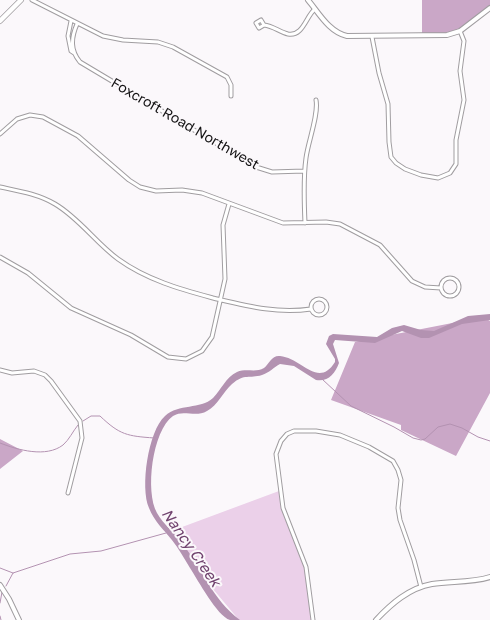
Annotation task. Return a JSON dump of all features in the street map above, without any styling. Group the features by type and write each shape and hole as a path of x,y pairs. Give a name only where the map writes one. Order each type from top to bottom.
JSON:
{"main road":[{"path":"0,21 21,0"}],"street":[{"path":"32,0 95,33 110,38 158,42 173,47 227,77 231,85 231,96"},
{"path":"308,0 330,28 347,36 443,36 460,31 490,8"},
{"path":"264,25 275,28 287,34 295,34 301,29 315,9"},
{"path":"72,21 68,41 71,51 74,53"},
{"path":"74,53 72,38 77,24"},
{"path":"372,37 379,74 388,104 391,157 396,163 405,169 421,175 438,178 450,173 456,164 456,140 464,100 460,71 464,41 460,31"},
{"name":"Foxcroft Road Northwest","path":"74,53 80,62 256,168 272,172 304,171"},
{"path":"305,223 304,171 308,142 317,109 316,100"},
{"path":"0,134 18,118 30,115 43,117 82,139 129,180 140,187 156,191 196,192 278,222 332,222 348,226 380,245 403,274 412,281 425,287 441,288"},
{"path":"0,187 33,194 54,203 68,213 111,253 144,275 174,287 221,300 271,311 290,311 311,308"},
{"path":"0,257 28,273 71,308 131,335 168,357 177,359 195,356 206,348 212,336 221,300 226,273 223,225 229,204"},
{"path":"447,279 455,280 458,285 458,291 451,296 443,294 441,288 442,283 447,279"},
{"path":"318,299 325,301 328,305 327,311 320,315 314,313 311,308 312,303 318,299"},
{"path":"0,370 12,373 34,371 45,375 79,419 82,438 68,494"},
{"path":"313,620 306,567 283,508 276,454 281,441 287,434 294,431 316,431 340,435 369,447 393,461 401,480 398,508 400,520 414,560 421,587"},
{"path":"376,620 402,596 421,587 433,584 469,581 490,576"},
{"path":"0,585 10,599 19,620"}],"shaded area":[{"path":"422,0 490,0 490,8 453,35 422,36"},
{"path":"490,314 490,320 462,324 429,338 421,338 402,331 375,343 335,340 333,344 339,363 333,374 324,380 316,380 294,366 280,364 265,374 244,377 236,381 211,408 203,413 181,413 173,416 166,424 160,435 156,448 151,477 153,503 157,513 182,543 215,594 230,612 240,620 230,620 219,612 179,550 156,521 151,513 146,499 145,487 147,460 150,446 159,423 165,416 177,409 208,402 216,395 233,374 244,370 264,368 273,358 277,356 288,358 309,370 316,372 322,373 329,370 335,362 335,359 326,344 329,336 333,334 377,337 392,328 404,325 421,330 434,331 468,316"},
{"path":"483,317 490,321 490,393 456,456 401,430 401,425 331,400 355,342"},
{"path":"0,439 23,451 0,469"},
{"path":"279,491 284,517 301,551 315,620 239,620 166,533"}],"waterway":[{"path":"322,379 351,406 413,438 421,440 425,439 438,427 450,424 490,441"},
{"path":"83,421 91,416 100,416 119,431 130,435 154,438"},
{"path":"0,443 32,452 49,451 63,445 78,425"},
{"name":"Nancy Creek","path":"6,586 13,573 70,554 101,551 166,533"},
{"path":"0,568 13,573"},
{"path":"0,603 2,592"},
{"path":"0,616 1,620"}]}
